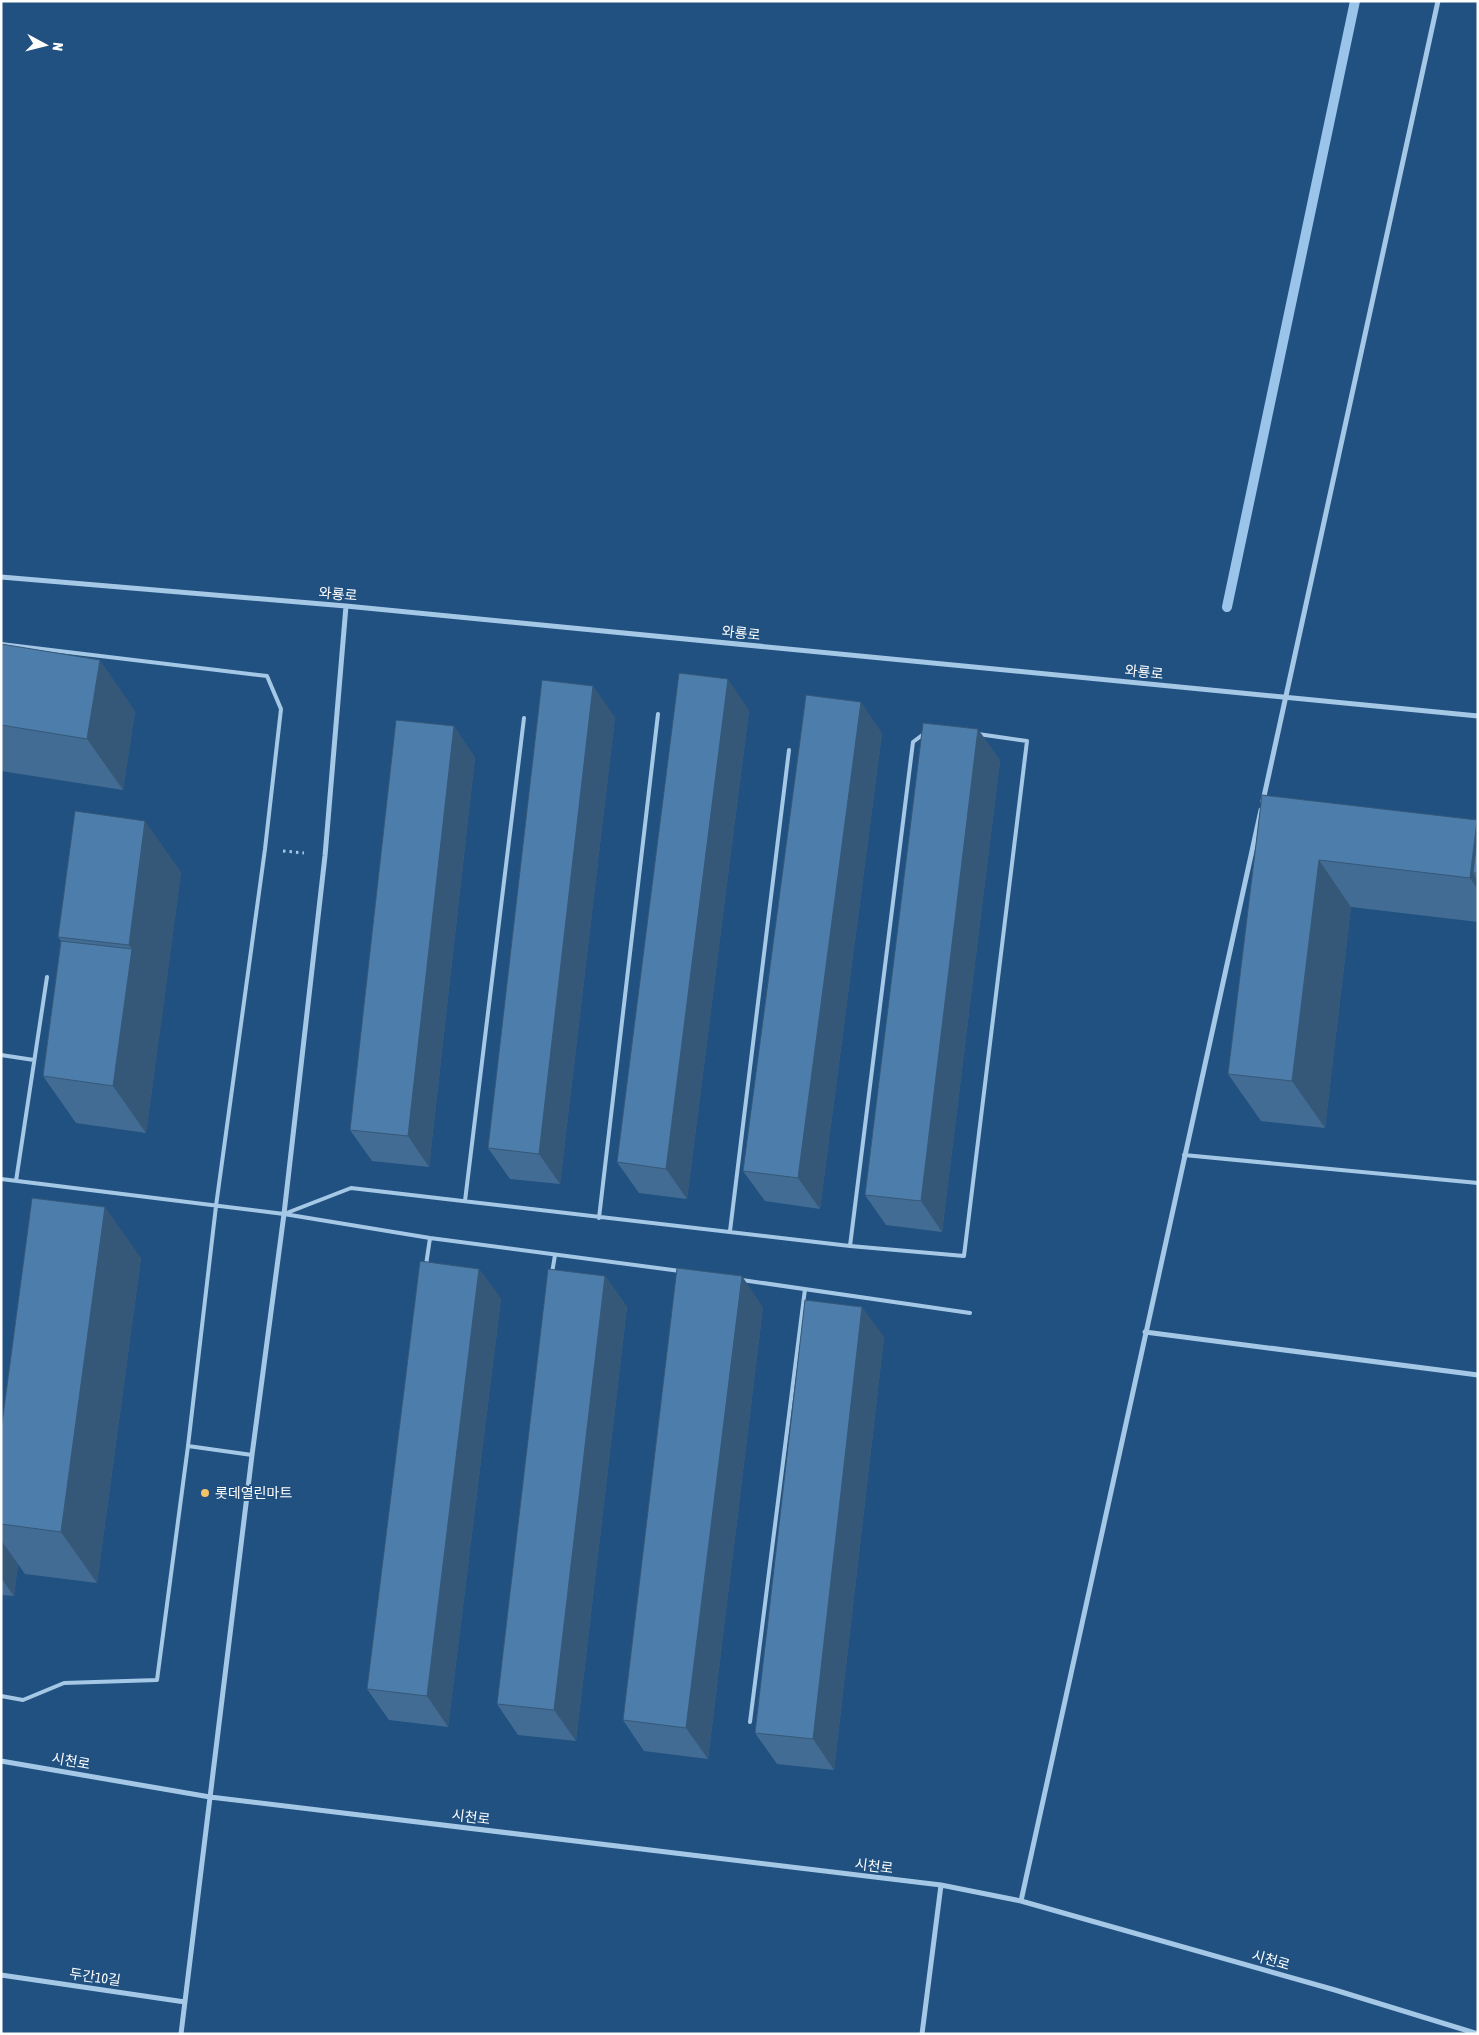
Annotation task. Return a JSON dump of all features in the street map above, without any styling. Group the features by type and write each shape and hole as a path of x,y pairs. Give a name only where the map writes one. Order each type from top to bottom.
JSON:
{"street":[{"path":"1021,1901 1438,1"},
{"name":"와룡로","path":"1,577 346,606 1478,716"},
{"path":"181,2034 252,1455 284,1214 324,856 346,606"},
{"path":"1145,1332 1478,1375"},
{"name":"시천로","path":"1,1761 210,1797 941,1885 1021,1901 1335,1990 1478,2034"},
{"path":"922,2034 941,1885"},
{"name":"두간10길","path":"1,1975 185,2002"}],"lane":[{"path":"1,644 267,676 281,709 265,849 216,1206 188,1446 157,1680 64,1683 23,1700 1,1696"},
{"path":"600,1218 658,714"},
{"path":"465,1201 524,718"},
{"path":"850,1246 912,742 933,728"},
{"path":"284,1214 351,1188 850,1246 964,1256 1028,741 971,733"},
{"path":"730,1231 788,750"},
{"path":"16,1181 47,977"},
{"path":"1,1055 34,1060"},
{"path":"1184,1155 1478,1183"},
{"path":"1,1179 284,1214 430,1238 683,1272"},
{"path":"426,1267 430,1238"},
{"path":"552,1275 555,1255"},
{"path":"739,1280 970,1313"},
{"path":"750,1722 805,1289"},
{"path":"188,1446 252,1455"}],"path":[{"path":"265,849 324,856"}],"building":[{"path":"1,644 100,660 87,739 1,725"},
{"path":"679,673 728,679 666,1169 617,1162"},
{"path":"542,680 593,686 539,1154 488,1148"},
{"path":"806,695 861,702 798,1178 743,1171"},
{"path":"396,720 454,726 408,1136 350,1130"},
{"path":"923,723 978,729 921,1201 865,1195"},
{"path":"1262,795 1477,820 1470,878 1319,860 1292,1081 1228,1074"},
{"path":"75,811 145,821 129,945 58,937"},
{"path":"1478,831 1478,873 1473,873"},
{"path":"61,941 132,949 113,1086 43,1076"},
{"path":"32,1198 105,1207 61,1532 1,1524 1,1431"},
{"path":"420,1261 479,1269 427,1696 367,1689"},
{"path":"677,1268 742,1276 686,1728 623,1720"},
{"path":"548,1269 605,1276 554,1710 497,1704"},
{"path":"805,1300 862,1307 813,1739 755,1733"}],"waterway":[{"path":"1227,607 1355,1"}],"place":[{"name":"롯데열린마트","path":"205,1493"}]}
